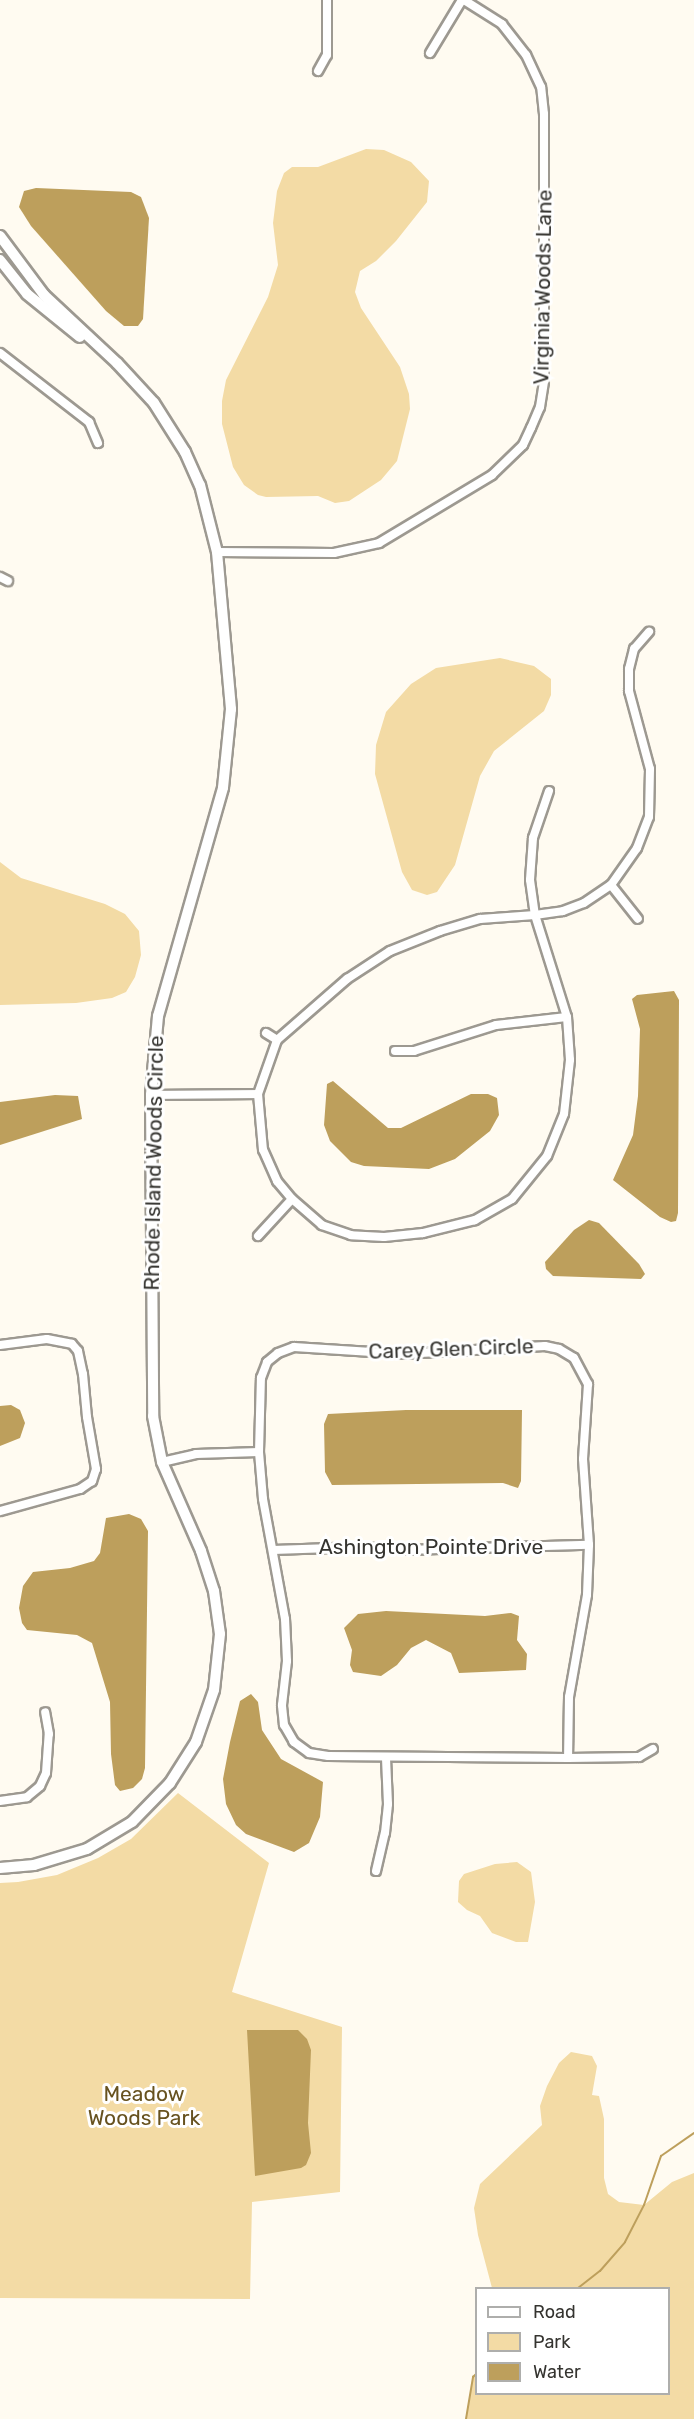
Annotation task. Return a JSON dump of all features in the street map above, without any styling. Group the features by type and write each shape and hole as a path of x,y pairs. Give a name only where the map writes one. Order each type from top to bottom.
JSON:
{"street":[{"path":"318,70 327,55 327,0"},
{"path":"430,53 463,0"},
{"name":"Virginia Woods Lane","path":"217,552 334,553 379,543 492,475 523,445 531,428 540,407 544,381 544,114 541,87 526,55 501,24 463,0"},
{"name":"Rhode Island Woods Circle","path":"0,236 4,251 44,295 117,363 154,403 185,452 200,485 217,552 231,709 228,755 212,835 158,1016 151,1095 153,1416 162,1462 201,1551 214,1591 220,1634 219,1661 214,1690 196,1742 170,1784 132,1822 87,1849 34,1865 0,1868"},
{"name":"Rhode Island Woods Circle","path":"0,260 27,294 80,337 117,363"},
{"path":"0,353 88,423 98,443"},
{"path":"0,577 8,581"},
{"path":"549,791 533,838 530,880 535,915 567,1017 570,1060 564,1114 547,1156 512,1199 475,1220 423,1233 384,1237 351,1235 322,1225 292,1199 278,1181 262,1150 258,1094 278,1040 347,979 390,951 480,919 535,915 563,911 584,903 610,885 637,848 649,817 650,769 629,691 629,669 634,649 649,632"},
{"path":"610,885 638,919"},
{"path":"395,1051 414,1051 496,1025 567,1017"},
{"path":"266,1033 278,1040"},
{"path":"151,1095 258,1094"},
{"path":"258,1236 292,1199"},
{"path":"0,1345 47,1339 72,1344 78,1351 96,1469 92,1481 80,1490 0,1511"},
{"name":"Carey Glen Circle","path":"568,1758 569,1697 587,1595 589,1545 583,1459 588,1384 574,1358 559,1349 527,1347 403,1354 294,1347 278,1353 267,1362 261,1378 259,1452 263,1498 285,1619 284,1725 294,1742 309,1753 386,1758 568,1758 639,1757 653,1749"},
{"path":"162,1462 196,1454 259,1452"},
{"name":"Ashington Pointe Drive","path":"273,1550 362,1547 405,1550 589,1545"},
{"path":"0,1801 27,1797 40,1786 46,1773 49,1734 45,1712"},
{"path":"376,1870 385,1833 388,1804 386,1758"}],"green space":[{"path":"366,149 384,150 411,162 429,181 427,202 396,241 376,261 360,271 355,292 361,308 400,367 409,394 410,409 397,461 381,480 349,501 335,503 318,496 266,497 258,495 244,485 233,467 222,424 222,401 226,380 268,297 278,265 273,223 277,191 284,173 292,167 318,167"},
{"path":"500,658 534,666 551,679 551,695 544,711 494,751 480,776 455,865 437,892 427,895 412,890 402,872 375,774 376,745 386,712 411,684 436,668"},
{"path":"0,862 21,878 105,904 125,914 139,931 141,955 135,977 126,992 112,998 76,1003 0,1005"},
{"name":"Meadow Woods Park","path":"178,1793 269,1863 232,1992 342,2027 340,2192 252,2202 250,2299 0,2298 0,1883 57,1875 98,1858 131,1839"},
{"path":"517,1862 531,1872 535,1902 528,1942 516,1942 492,1933 480,1916 467,1910 458,1902 459,1881 464,1874 495,1864"},
{"path":"571,2052 592,2056 597,2066 592,2095 599,2096 604,2119 604,2178 608,2194 619,2202 644,2205 672,2182 694,2173 694,2419 466,2419 475,2375 475,2395 670,2395 670,2287 492,2287 478,2235 474,2208 480,2184 542,2125 540,2106 559,2063"}],"water":[{"path":"36,188 131,192 141,197 149,218 143,319 138,326 124,326 106,311 31,226 19,207 24,191"},
{"path":"674,991 679,1000 678,1213 676,1221 671,1222 660,1217 613,1180 633,1135 638,1096 640,1029 632,999 637,995"},
{"path":"333,1081 388,1128 401,1128 471,1094 488,1094 497,1098 499,1115 490,1131 455,1159 429,1169 364,1166 351,1162 330,1141 324,1125 327,1084"},
{"path":"55,1095 78,1096 82,1119 0,1145 0,1102"},
{"path":"589,1220 599,1223 639,1264 645,1274 641,1279 553,1276 546,1269 545,1262 574,1230"},
{"path":"11,1405 20,1410 25,1423 20,1438 0,1446 0,1406"},
{"path":"406,1410 522,1410 521,1481 518,1488 503,1483 332,1485 325,1472 324,1424 328,1414"},
{"path":"129,1514 141,1519 148,1531 145,1768 142,1779 133,1788 120,1791 115,1785 111,1754 110,1702 92,1643 77,1635 27,1630 22,1623 19,1608 23,1586 33,1572 70,1568 94,1561 100,1553 106,1518"},
{"path":"386,1611 485,1616 511,1613 519,1616 517,1640 527,1654 526,1670 459,1673 451,1653 426,1640 411,1648 397,1665 381,1676 353,1672 350,1665 352,1650 344,1628 358,1614"},
{"path":"251,1694 258,1702 262,1730 281,1759 323,1782 320,1817 309,1843 294,1852 246,1834 236,1825 226,1804 223,1779 230,1742 240,1701"},
{"path":"247,2030 298,2030 307,2039 311,2050 308,2123 311,2153 306,2165 301,2168 255,2176"}],"waterway":[{"path":"579,2287 600,2271 625,2242 644,2205 661,2156 694,2133"},
{"path":"466,2419 475,2375"}]}
